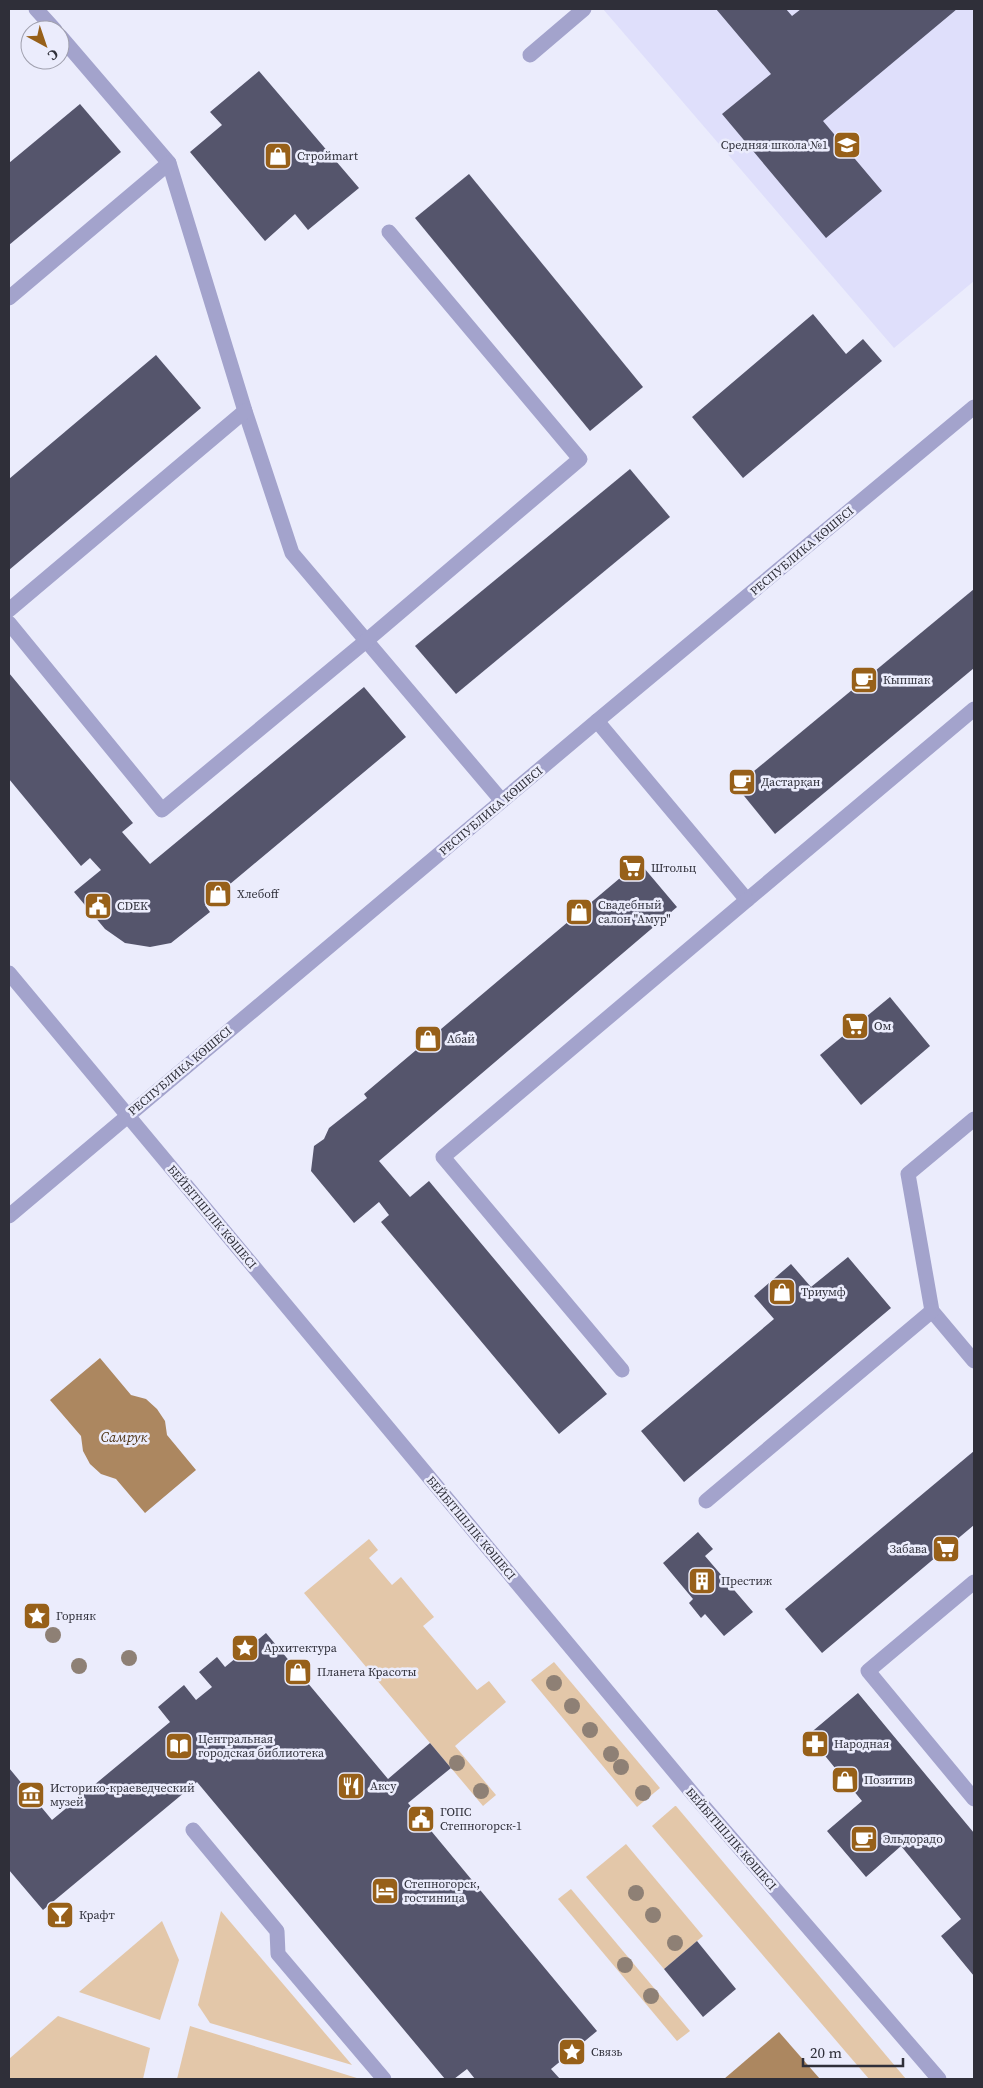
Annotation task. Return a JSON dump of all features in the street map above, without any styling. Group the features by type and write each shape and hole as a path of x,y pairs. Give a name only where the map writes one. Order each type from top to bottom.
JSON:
{"street":[{"path":"36,9 45,20"},
{"path":"530,55 584,9"},
{"path":"70,48 169,163 245,411 292,553 502,801"},
{"path":"9,298 169,163"},
{"path":"9,623 162,810 366,641 580,459 389,232"},
{"name":"РЕСПУБЛИКА КӨШЕСІ","path":"9,1216 127,1115 974,407"},
{"path":"9,610 245,411"},
{"path":"622,1370 443,1157 974,709"},
{"path":"597,721 747,900"},
{"name":"БЕЙБІТШІЛІК КӨШЕСІ","path":"9,973 693,1794 939,2079"},
{"path":"974,1119 908,1174 932,1311 974,1361"},
{"path":"706,1500 932,1311"},
{"path":"974,1582 868,1671 974,1799"},
{"path":"193,1830 277,1931 278,1954 384,2079"}],"shaded area":[{"name":"Средняя школа №1","path":"603,9 974,9 974,281 894,348"},
{"path":"369,1539 378,1550 369,1558 392,1585 401,1577 434,1617 423,1626 477,1690 489,1681 506,1702 455,1746 496,1795 483,1806 304,1593"},
{"path":"554,1662 660,1788 637,1807 531,1680"},
{"path":"675,1806 906,2079 869,2079 652,1826"},
{"path":"626,1844 703,1936 664,1969 586,1877"},
{"path":"571,1889 690,2031 677,2041 558,1899"},
{"path":"221,1911 352,2065 210,2023 198,2005"},
{"path":"162,1921 179,1960 160,2020 79,1992"},
{"path":"58,2016 150,2048 143,2079 9,2079 9,2059"},
{"path":"190,2026 360,2079 177,2079"}],"water":[{"name":"Самрук","path":"100,1358 131,1395 146,1399 157,1409 165,1421 167,1435 196,1470 145,1513 116,1479 101,1474 90,1464 83,1451 81,1436 50,1400"},
{"path":"779,2032 820,2079 724,2079"}],"building":[{"path":"716,9 786,9 792,16 801,9 957,9 823,121 882,191 826,238 722,114 771,74"},
{"path":"259,71 359,188 308,230 295,214 265,241 190,152 222,125 210,112"},
{"path":"80,104 121,152 9,245 9,163"},
{"path":"469,174 643,387 590,431 415,218"},
{"path":"813,314 846,354 863,339 882,361 743,478 692,417"},
{"path":"156,355 201,408 9,570 9,479"},
{"path":"630,469 670,517 456,694 415,646"},
{"path":"974,589 974,668 775,834 736,786"},
{"path":"9,673 133,823 122,832 150,864 364,687 406,737 205,905 210,912 171,943 150,947 125,943 105,929 74,892 101,870 90,858 81,866 9,779"},
{"path":"639,862 677,907 379,1161 410,1197 429,1181 607,1394 559,1434 381,1222 389,1215 379,1202 354,1223 311,1171 314,1146 324,1139 329,1128 367,1098 364,1094"},
{"path":"890,997 930,1046 861,1105 820,1055"},
{"path":"848,1257 891,1308 684,1482 641,1431 774,1319 754,1296 791,1264 811,1287"},
{"path":"974,1451 974,1525 822,1653 785,1609"},
{"name":"Престиж","path":"698,1532 713,1549 705,1556 753,1612 724,1636 705,1614 701,1618 689,1603 693,1599 663,1563"},
{"name":"Степногорск, гостиница","path":"266,1633 388,1779 430,1743 451,1768 408,1803 597,2031 551,2069 560,2079 475,2079 467,2069 454,2079 445,2079 197,1782 43,1910 9,1870 9,1768 52,1820 170,1722 158,1707 184,1685 196,1700 212,1687 199,1672 217,1657 225,1667"},
{"path":"858,1693 974,1833 974,1976 941,1936 961,1919 901,1846 866,1877 827,1831 862,1801 808,1735"},
{"path":"697,1941 736,1989 703,2017 664,1969"}],"place":[{"name":"Средняя школа №1","path":"847,145"},
{"name":"Стройmart","path":"278,156"},
{"name":"Кыпшак","path":"864,680"},
{"name":"Дастарқан","path":"742,782"},
{"name":"Штольц","path":"632,868"},
{"name":"Хлебoff","path":"218,894"},
{"name":"CDEK","path":"98,906"},
{"name":"Свадебный салон \"Амур\"","path":"579,912"},
{"name":"Ом","path":"855,1026"},
{"name":"Абай","path":"428,1039"},
{"name":"Триумф","path":"782,1292"},
{"name":"Забава","path":"946,1549"},
{"name":"Престиж","path":"702,1581"},
{"name":"Горняк","path":"37,1616"},
{"name":"Архитектура","path":"245,1648"},
{"name":"Планета Красоты","path":"298,1672"},
{"name":"Народная","path":"815,1744"},
{"name":"Центральная городская библиотека","path":"179,1746"},
{"name":"Позитив","path":"845,1780"},
{"name":"Аксу","path":"351,1786"},
{"name":"Историко-краеведческий музей","path":"31,1795"},
{"name":"ГОПС Степногорск-1","path":"421,1819"},
{"name":"Эльдорадо","path":"864,1839"},
{"name":"Степногорск, гостиница","path":"385,1891"},
{"name":"Крафт","path":"60,1915"},
{"name":"Связь","path":"572,2052"}]}
